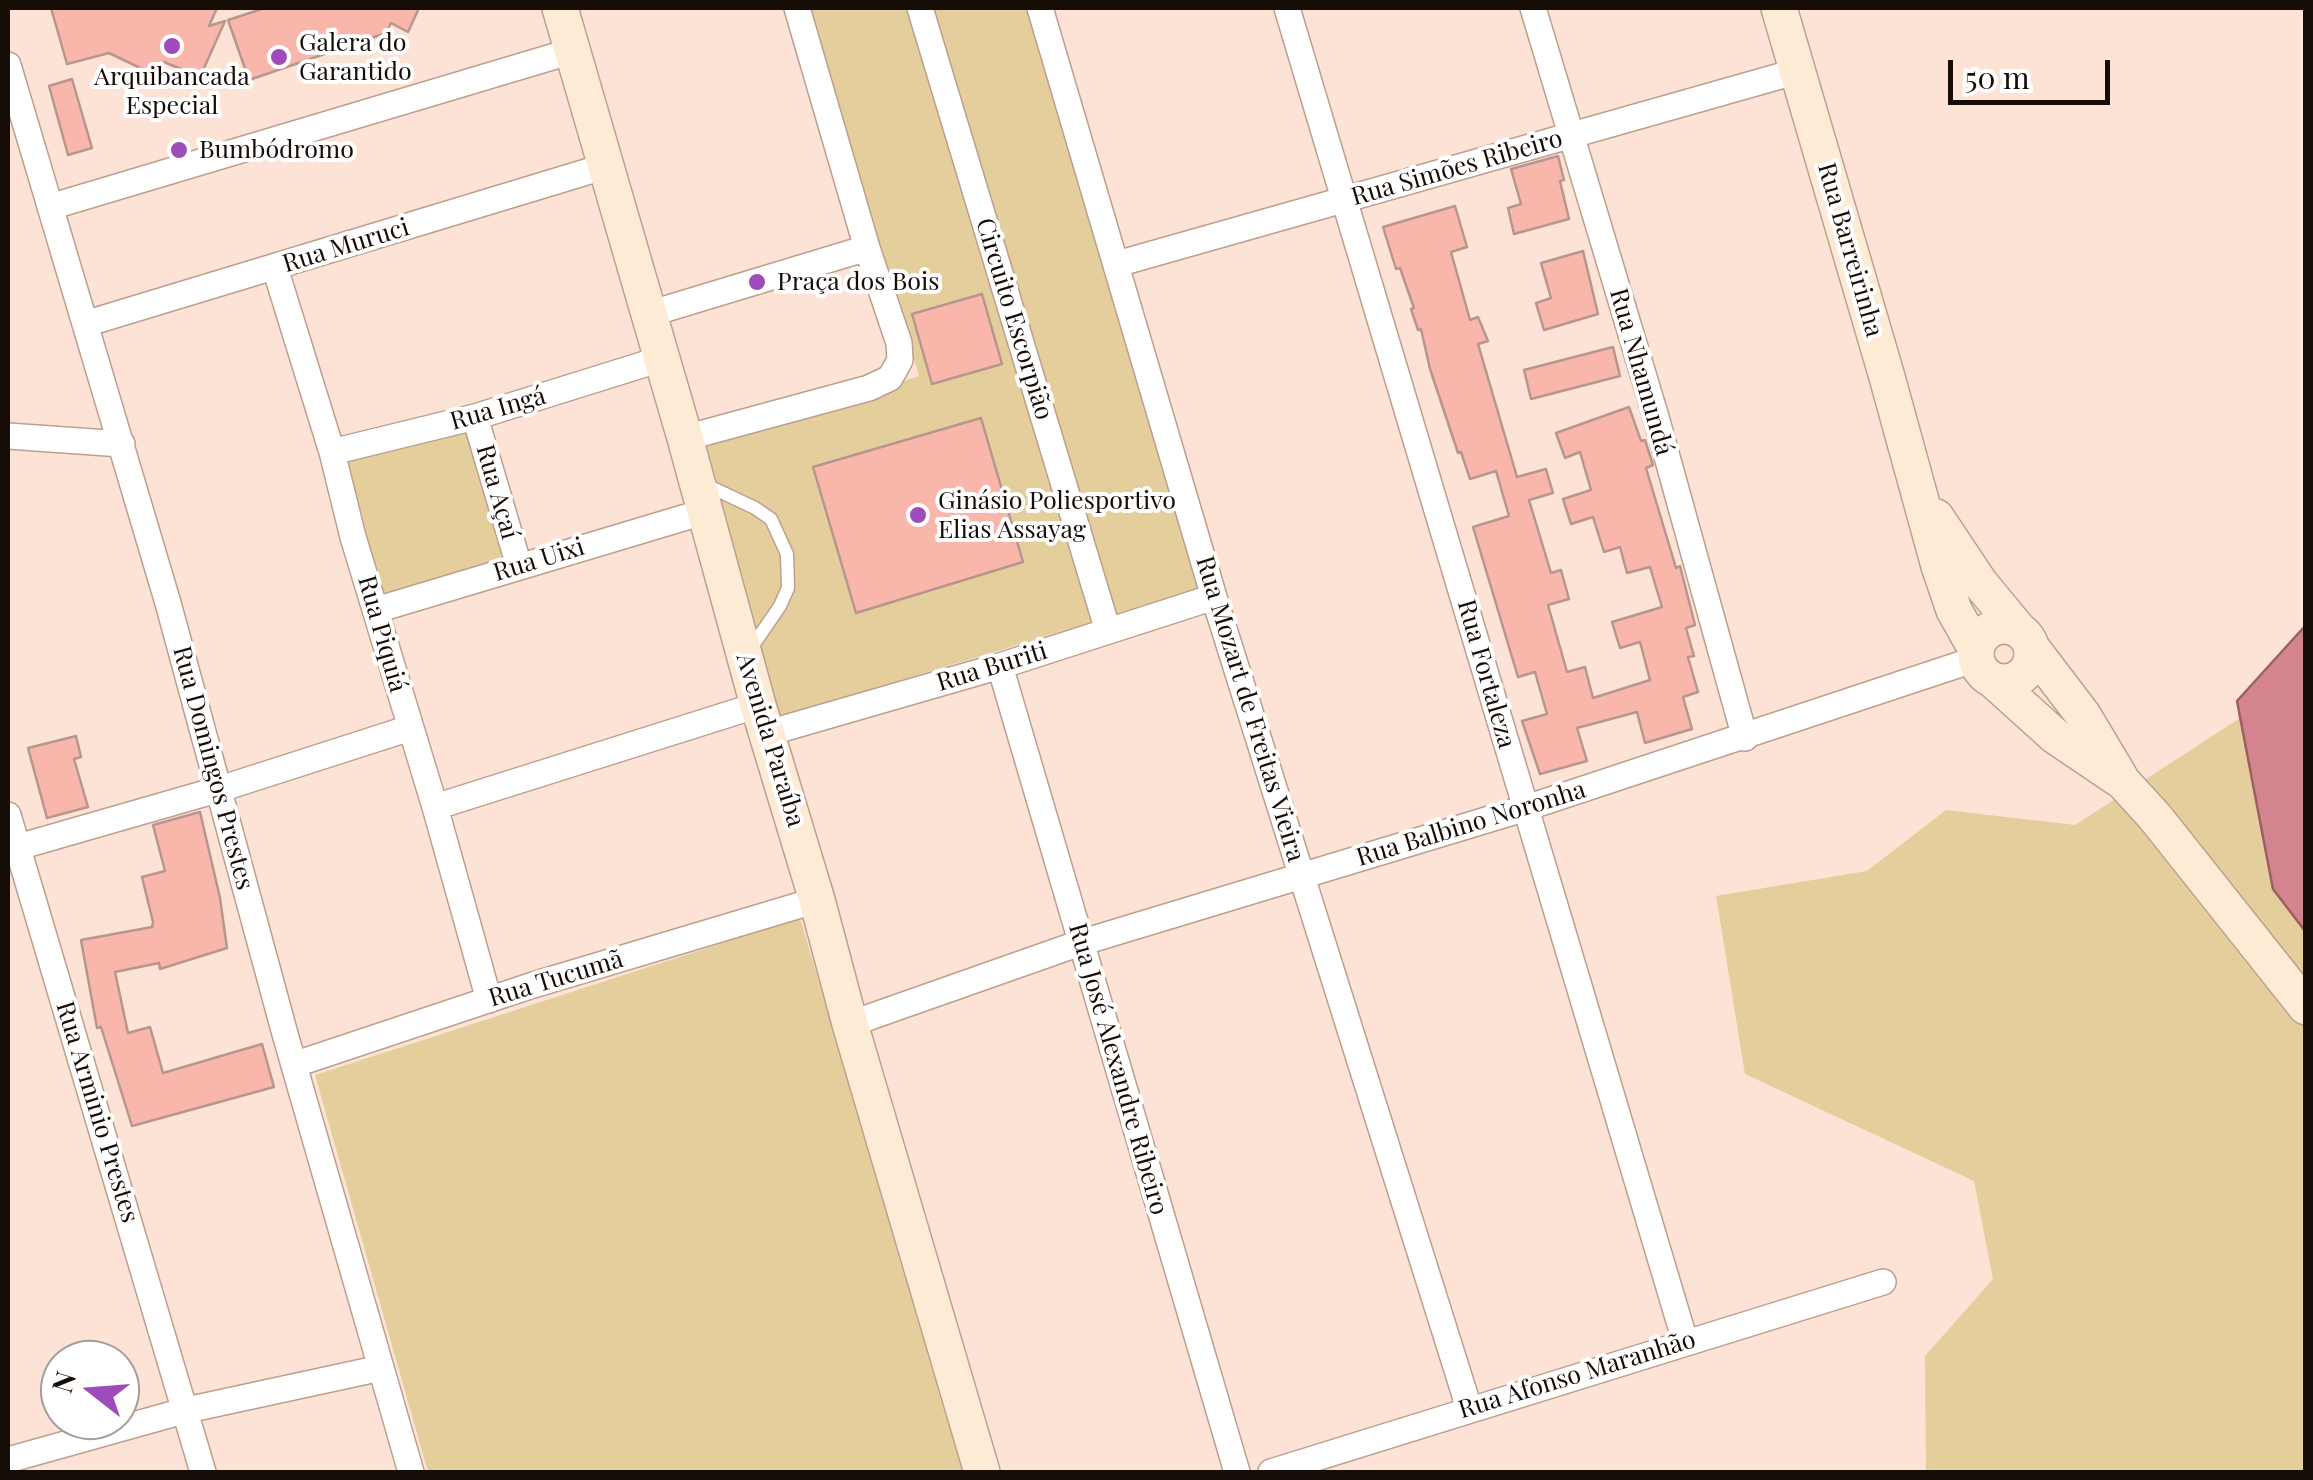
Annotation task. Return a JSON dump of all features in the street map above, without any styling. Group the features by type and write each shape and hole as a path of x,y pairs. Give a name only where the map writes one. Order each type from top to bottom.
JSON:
{"street":[{"name":"Avenida Paraíba","path":"560,8 982,1472"},
{"path":"684,438 845,396 890,378 898,366 901,353 797,8"},
{"name":"Circuito Escorpião","path":"920,8 1108,631"},
{"name":"Rua Mozart de Freitas Vieira","path":"1040,8 1214,597 1469,1408"},
{"name":"Rua Fortaleza","path":"1288,8 1686,1341"},
{"name":"Rua Nhamundá","path":"1533,8 1656,417 1745,738"},
{"name":"Rua Barreirinha","path":"1778,8 1950,597 1982,663 2055,736 2122,782"},
{"path":"50,206 572,50"},
{"name":"Rua Domingos Prestes","path":"8,65 20,154 50,206 122,444 411,1472"},
{"name":"Rua Simões Ribeiro","path":"1117,264 1798,71"},
{"name":"Rua Muruci","path":"85,324 606,166"},
{"path":"648,314 867,248"},
{"name":"Rua Piquiá","path":"275,268 332,452 489,1000"},
{"name":"Rua Ingá","path":"332,452 475,418 661,359"},
{"name":"Rua Açaí","path":"475,418 519,566"},
{"path":"8,436 122,444"},
{"name":"Rua Barreirinha","path":"1920,492 1980,583 2083,715 2122,782 2167,832 2306,1007"},
{"name":"Rua Uixi","path":"376,610 519,566 698,496"},
{"name":"Rua Buriti","path":"435,807 763,719 1000,666 1214,597"},
{"path":"1997,626 2025,638 2028,671 2018,680 2007,683 1982,663 1980,639 1997,626"},
{"name":"Rua Balbino Noronha","path":"850,1024 1080,943 1526,808 1982,663"},
{"name":"Rua José Alexandre Ribeiro","path":"1000,666 1238,1472"},
{"path":"12,849 220,790 410,728"},
{"name":"Rua Arminio Prestes","path":"8,815 12,849 203,1472"},
{"name":"Rua Tucumã","path":"296,1064 489,1000 818,900"},
{"name":"Rua Afonso Maranhão","path":"1271,1472 1883,1282"},
{"path":"11,1459 187,1410 380,1368"}],"lane":[{"path":"698,496 766,515 778,529 787,554 789,578 784,597 745,657"}],"shaded area":[{"path":"810,8 1026,8 1200,590 778,717 699,446 919,376"},
{"path":"469,427 513,564 380,601 342,462"},
{"path":"2305,626 2305,931 2273,889 2237,701"},
{"path":"2305,659 2305,1472 1926,1472 1925,1356 1993,1279 1974,1181 1745,1074 1716,896 1867,871 1946,810 2075,825 2271,698"},
{"path":"800,918 966,1472 428,1472 315,1075"}],"building":[{"name":"Arquibancada Especial","path":"51,8 217,8 209,26 225,21 200,77 164,62 157,76 109,53 67,64"},
{"name":"Galera do Garantido","path":"265,8 419,8 408,32 391,23 386,33 249,80 228,20"},
{"path":"72,79 92,148 68,155 49,86"},
{"path":"1558,156 1569,219 1514,234 1508,208 1521,204 1511,169"},
{"path":"1455,206 1467,247 1451,252 1470,320 1478,317 1488,341 1478,344 1517,477 1546,469 1553,493 1529,500 1551,573 1561,570 1569,599 1548,605 1567,672 1585,667 1593,698 1650,680 1640,642 1620,648 1612,622 1662,607 1650,567 1627,573 1620,547 1604,552 1593,517 1571,524 1563,499 1591,490 1580,452 1565,458 1556,433 1629,407 1653,465 1646,468 1676,568 1680,566 1695,625 1686,628 1694,656 1688,657 1698,692 1683,697 1692,729 1645,743 1637,712 1577,728 1587,761 1540,774 1522,721 1547,714 1535,672 1518,677 1473,527 1509,516 1496,471 1470,479 1461,452 1458,453 1421,329 1418,330 1411,309 1414,308 1383,227"},
{"path":"1583,251 1598,314 1544,330 1536,303 1551,298 1541,263"},
{"path":"982,294 1002,364 932,384 912,314"},
{"path":"1613,347 1620,376 1531,399 1524,370"},
{"name":"Ginásio Poliesportivo Elias Assayag","path":"981,418 1023,562 856,613 813,467"},
{"path":"76,736 81,757 74,759 88,807 47,818 28,748"},
{"path":"200,812 227,948 160,969 159,963 115,972 128,1033 150,1027 163,1073 262,1044 274,1087 132,1126 101,1027 97,1028 81,940 152,927 142,877 165,871 153,825"}],"place":[{"name":"Arquibancada Especial","path":"172,46"},
{"name":"Galera do Garantido","path":"279,57"},
{"name":"Bumbódromo","path":"179,150"},
{"name":"Praça dos Bois","path":"757,282"},
{"name":"Ginásio Poliesportivo Elias Assayag","path":"918,515"}]}
